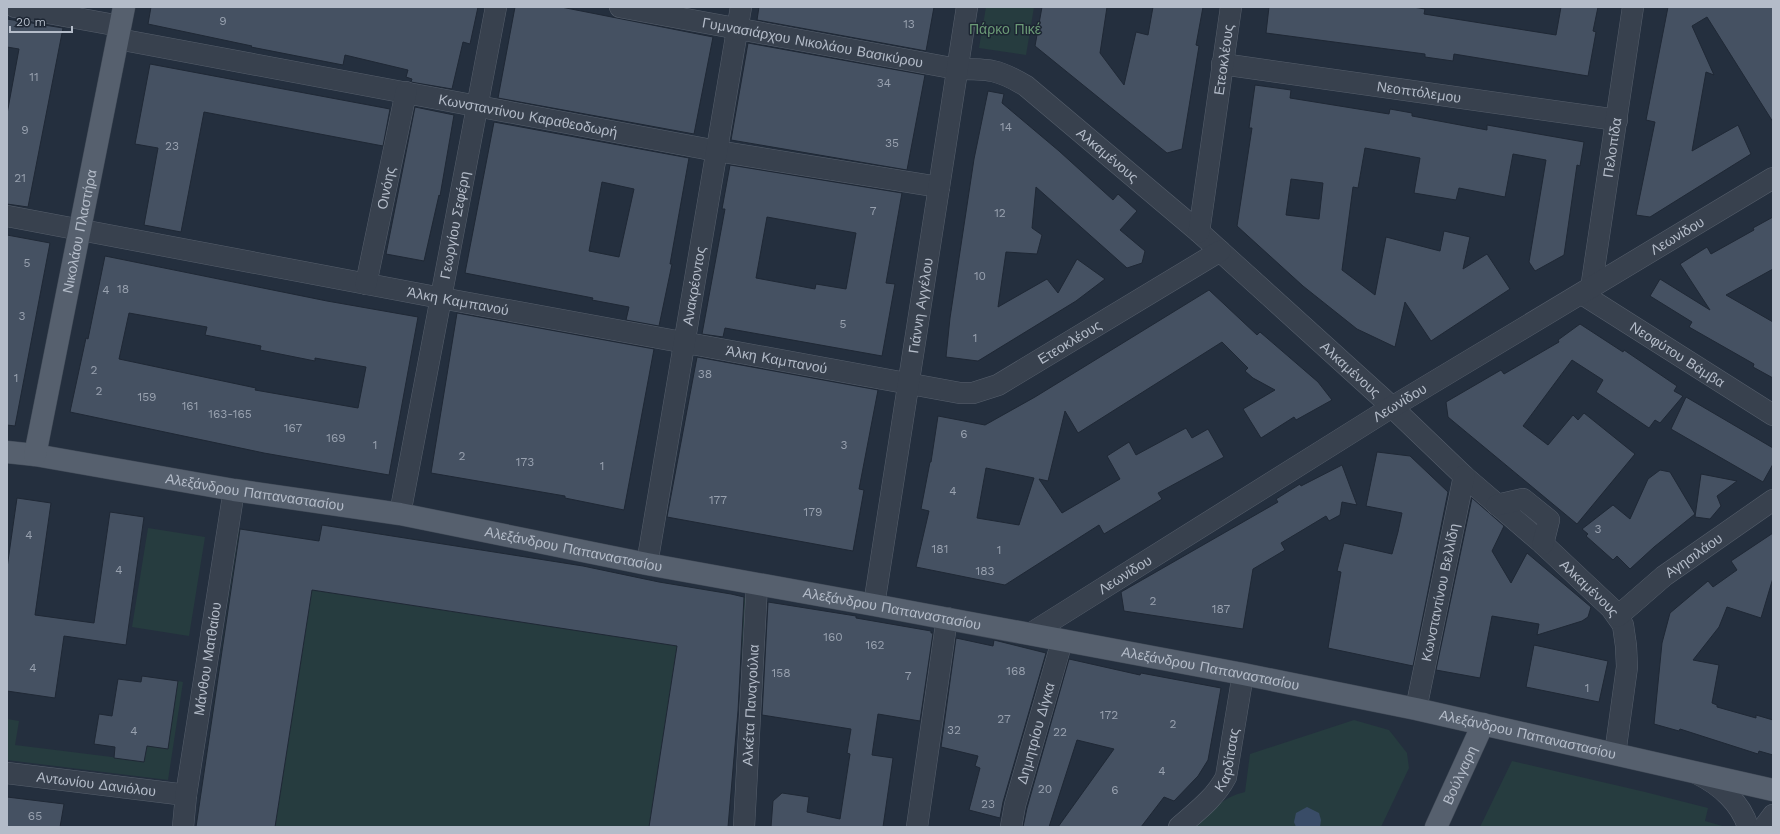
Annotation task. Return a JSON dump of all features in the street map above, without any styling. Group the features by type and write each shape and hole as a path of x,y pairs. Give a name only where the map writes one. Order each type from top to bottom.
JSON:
{"main road":[{"name":"Νικολάου Πλαστήρα","path":"35,455 121,24"},
{"name":"Αλεξάνδρου Παπαναστασίου","path":"7,452 35,455 234,490 400,514 647,564 1243,674 1416,709 1773,790"},
{"name":"Βούλγαρη","path":"1436,827 1484,724"}],"street":[{"name":"Κωνσταντίνου Καραθεοδωρή","path":"15,7 121,24 406,92 717,151 939,187"},
{"name":"Γεωργίου Σεφέρη","path":"400,514 496,7"},
{"name":"Γυμνασιάρχου Νικολάου Βασικύρου","path":"620,7 957,69"},
{"name":"Ανακρέοντος","path":"647,564 741,7"},
{"name":"Γιάννη Αγγέλου","path":"874,605 967,7"},
{"name":"Ετεοκλέους","path":"1199,232 1231,7"},
{"name":"Πελοπίδα","path":"1586,291 1617,120 1633,7"},
{"name":"Νεοπτόλεμου","path":"1222,64 1617,120"},
{"name":"Αλκαμένους","path":"957,69 987,69 1006,74 1026,86 1199,232 1392,407 1464,476 1543,544 1601,597 1618,616 1625,636 1627,667 1615,754"},
{"name":"Οινόης","path":"366,284 406,92"},
{"name":"Λεωνίδου","path":"1030,634 1392,407 1773,178"},
{"name":"Άλκη Καμπανού","path":"7,216 908,385"},
{"name":"Ετεοκλέους","path":"908,385 960,393 973,393 998,385 1220,251"},
{"name":"Νεοφύτου Βάμβα","path":"1586,291 1773,415"},
{"name":"Κωνσταντίνου Βελλίδη","path":"1416,709 1464,476"},
{"name":"Μάνθου Ματθαίου","path":"183,827 186,795 234,490"},
{"name":"Αγησιλάου","path":"1618,616 1664,576 1773,500"},
{"name":"Αλκέτα Παναγούλια","path":"744,827 757,584"},
{"path":"917,827 946,618"},
{"name":"Δημητρίου Δίγκα","path":"1011,827 1015,805 1062,641"},
{"name":"Καρδίτσας","path":"1178,827 1215,794 1221,787 1226,777 1243,674"},
{"path":"1694,772 1712,782 1733,799 1744,815 1748,827"},
{"name":"Αντωνίου Δανιόλου","path":"7,773 186,795"},
{"path":"1764,827 1773,815"}],"green space":[{"name":"Πάρκο Πικέ","path":"986,7 1034,7 1026,55 979,48"},
{"path":"322,525 583,566 746,598 728,827 196,827 239,529 319,541"},
{"path":"148,528 205,537 189,636 132,627"},
{"path":"178,681 183,682 168,780 7,760 7,719 19,721 15,745 144,761 147,746 168,749"},
{"path":"1354,720 1389,730 1407,753 1409,768 1381,827 1193,827 1211,810 1224,801 1245,792 1250,754"},
{"path":"1512,761 1708,808 1705,821 1726,827 1480,827"}],"water":[{"path":"1307,807 1319,813 1321,820 1320,827 1296,827 1294,822 1296,813"}],"building":[{"path":"151,7 478,7 470,44 463,42 452,89 411,82 412,79 406,77 408,70 345,55 343,65 251,47 252,46 148,24"},
{"path":"515,7 561,7 713,37 694,134 498,98"},
{"path":"759,7 934,7 926,51 757,20"},
{"path":"1042,7 1107,7 1100,53 1124,85 1136,32 1148,35 1153,7 1203,7 1196,45 1199,46 1182,149 1167,153 1035,46"},
{"path":"1269,7 1413,7 1425,9 1424,14 1556,35 1561,7 1598,7 1593,31 1596,32 1588,76 1454,54 1453,61 1425,57 1425,54 1266,33"},
{"path":"1668,7 1773,7 1773,122 1707,17 1692,26 1714,75 1706,72 1692,151 1738,125 1751,154 1650,217 1636,215 1655,122 1646,120"},
{"path":"7,19 63,28 28,207 7,204 7,114 19,49 7,47"},
{"path":"748,43 925,75 907,170 731,140"},
{"path":"150,64 390,109 383,146 204,112 181,232 144,225 158,148 135,144"},
{"path":"1255,85 1291,90 1290,98 1389,114 1390,109 1412,113 1412,116 1487,130 1487,125 1584,142 1580,166 1577,165 1564,255 1535,271 1529,262 1546,160 1513,154 1505,197 1459,188 1456,200 1414,193 1420,158 1365,148 1358,188 1353,187 1342,270 1375,295 1386,237 1440,251 1444,231 1470,237 1463,269 1487,254 1510,289 1431,341 1405,302 1395,347 1357,329 1303,286 1237,226 1252,128 1249,128","holes":["1291,179 1323,183 1319,219 1286,215"]},
{"path":"988,91 1004,94 1002,103 1059,151 1113,200 1118,194 1137,211 1120,230 1145,251 1142,263 1127,268 1036,187 1032,228 1042,235 1037,254 1006,252 998,307 1047,279 1058,293 1077,259 1105,279 1076,301 978,361 946,357 950,318 974,159"},
{"path":"415,107 454,115 440,196 439,195 424,261 386,254"},
{"path":"494,122 689,158 670,264 672,264 659,326 626,320 629,307 592,300 593,298 465,273","holes":["602,182 634,189 619,257 589,251"]},
{"path":"730,165 902,193 886,283 895,284 882,356 725,328 723,337 702,334 725,209 722,209","holes":["767,217 856,233 846,289 816,284 815,289 756,278"]},
{"path":"1773,217 1773,269 1726,295 1773,322 1773,378 1753,367 1754,364 1689,327 1692,322 1650,296 1660,279 1710,310 1680,264 1707,247 1711,254 1754,230 1753,228"},
{"path":"7,235 50,243 15,426 7,425"},
{"path":"105,256 327,301 418,317 389,475 264,453 70,412 86,338 88,339","holes":["129,313 207,327 205,335 261,346 260,350 315,361 315,358 366,367 358,408 255,390 256,388 119,359"]},
{"path":"1209,290 1257,335 1260,332 1318,382 1332,400 1296,420 1294,417 1261,438 1243,409 1275,390 1253,378 1245,371 1248,368 1222,342 1078,433 1065,411 1048,481 1039,479 1062,513 1120,479 1107,456 1129,442 1136,455 1186,428 1192,438 1208,429 1224,457 1158,493 1162,499 1104,534 1099,525 1005,585 916,567 929,511 921,509 931,462 938,416 985,425 1035,397","holes":["986,468 1034,478 1019,525 977,518"]},
{"path":"457,313 654,349 624,510 565,498 565,496 431,473"},
{"path":"1580,324 1623,352 1624,350 1677,386 1674,391 1683,396 1660,423 1655,420 1649,428 1596,392 1603,380 1572,360 1523,426 1548,445 1573,415 1578,420 1584,413 1635,454 1577,524 1448,417 1446,402 1501,370 1504,374 1559,342 1558,340"},
{"path":"697,357 878,390 859,489 864,490 853,551 667,517"},
{"path":"1686,397 1773,448 1773,464 1763,482 1671,429"},
{"path":"1377,452 1410,456 1448,492 1413,666 1328,648 1341,572 1337,571 1344,543 1392,554 1398,532 1402,513 1366,506"},
{"path":"1342,465 1357,505 1342,502 1340,515 1329,521 1326,516 1281,543 1285,550 1253,569 1243,629 1124,611 1121,592 1278,502 1276,499 1300,484 1301,486"},
{"path":"1660,470 1670,472 1695,514 1654,547 1630,569 1617,556 1613,560 1586,536 1588,534 1582,529 1613,505 1630,519 1648,479"},
{"path":"1701,474 1737,481 1717,496 1721,506 1710,519 1695,517"},
{"path":"17,498 51,503 35,615 94,623 110,512 144,517 126,645 64,636 55,698 7,691 7,568"},
{"path":"1472,498 1504,526 1492,551 1511,583 1527,553 1591,607 1588,617 1582,621 1537,635 1539,624 1492,616 1480,678 1436,670"},
{"path":"322,525 583,566 659,582 744,597 738,711 728,827 649,827 677,646 312,590 275,827 196,827 240,529 319,541"},
{"path":"1773,533 1773,578 1761,618 1727,607 1719,627 1693,660 1719,665 1712,703 1717,705 1717,707 1756,718 1756,715 1773,720 1773,755 1759,751 1758,754 1680,729 1679,731 1654,724 1662,643 1670,613 1708,581 1713,587 1737,570 1731,561"},
{"path":"768,602 856,616 856,618 931,631 931,633 933,633 920,721 878,714 872,755 893,758 883,827 771,827 773,801 782,793 809,797 807,812 840,819 850,754 847,753 851,729 762,715"},
{"path":"956,638 993,646 994,640 1046,653 1003,802 1000,818 969,810 980,768 975,766 978,756 941,747"},
{"path":"1534,645 1608,661 1599,702 1526,687"},
{"path":"1069,659 1140,675 1141,673 1221,688 1208,760 1198,776 1174,801 1164,797 1141,827 1058,827 1114,749 1077,740 1049,827 1023,827"},
{"path":"142,676 178,681 168,749 147,746 144,762 114,758 115,747 94,744 99,714 112,716 118,679 141,682"},
{"path":"7,797 64,804 60,827 7,827"}]}
